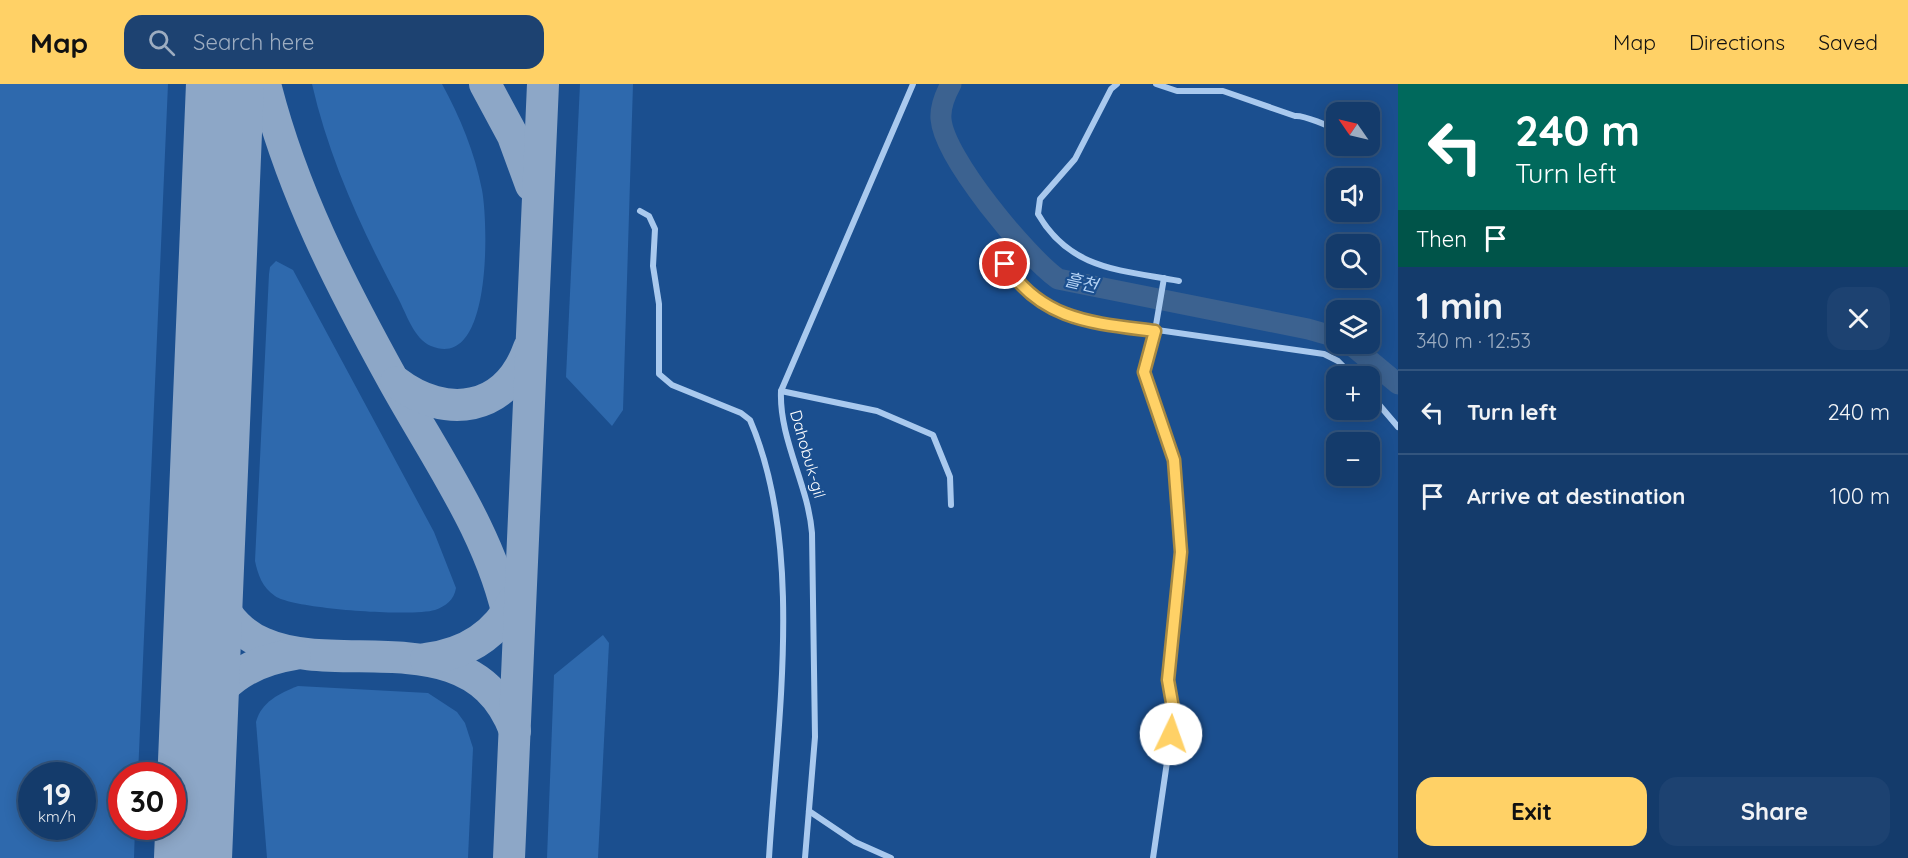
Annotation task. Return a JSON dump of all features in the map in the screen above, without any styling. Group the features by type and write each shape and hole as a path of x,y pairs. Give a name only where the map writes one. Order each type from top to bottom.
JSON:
{"street":[{"name":"Dahobuk-gil","path":"805,858 815,737 812,532 810,511 784,423 781,391 913,84"},
{"path":"1117,84 1112,89 1075,159 1040,199 1038,214 1055,239 1078,257 1087,261 1179,281"},
{"path":"1156,84 1177,91 1213,87 1326,125"},
{"path":"640,211 650,216 655,229 652,266 659,304 659,374 672,385 741,413 750,420 776,512 781,550 782,697 769,858"},
{"path":"1005,264 1025,290 1055,311 1094,323 1324,354 1343,366"},
{"path":"1153,858 1174,714 1168,680 1181,552 1174,460 1144,372 1155,331 1164,278"},
{"path":"781,391 877,411 933,435 950,477 951,505"},
{"path":"1380,406 1398,427"},
{"path":"809,811 855,842 891,858"}],"shaded area":[{"path":"0,84 168,84 139,762 108,762 108,840 135,840 134,858 0,858"},
{"path":"312,84 442,84 449,97 461,122 475,162 482,190 485,231 482,289 476,316 466,337 451,348 431,346 425,343 411,325 348,194 328,140"},
{"path":"580,84 633,84 623,410 612,426 566,377"},
{"path":"276,261 293,270 434,532 456,588 451,599 435,610 403,613 353,611 304,605 275,596 261,580 255,561 269,274 270,267"},
{"path":"603,635 609,643 598,858 547,858 554,675"},
{"path":"298,686 428,693 457,712 465,723 473,748 468,858 267,858 256,722 267,704 278,695"}],"waterway":[{"name":"흘천","path":"951,84 943,101 941,119 956,157 971,181 1008,229 1058,279 1326,334"},
{"name":"흘천","path":"1362,354 1398,384"}],"taxiway":[{"path":"265,84 289,162 319,236 373,344 477,529 491,560 510,625"},
{"path":"485,84 513,136 531,185"},
{"path":"509,858 543,84"},
{"path":"396,382 415,394 435,402 454,405 473,403 490,397 506,386 519,369 529,348"},
{"path":"207,559 226,613 259,642 302,654 400,658 447,665 487,687 515,731"},
{"path":"426,659 454,653 478,641 498,624 514,600"},
{"path":"198,760 203,723 219,692 229,682 253,666 295,654"},
{"path":"200,739 213,858"}],"runway":[{"path":"193,858 225,84"}],"route":[{"path":"1005,264 1025,290 1038,302 1055,311 1094,323 1155,331 1144,372 1174,460 1175,498 1181,552 1168,680 1174,714 1171,734"}]}
